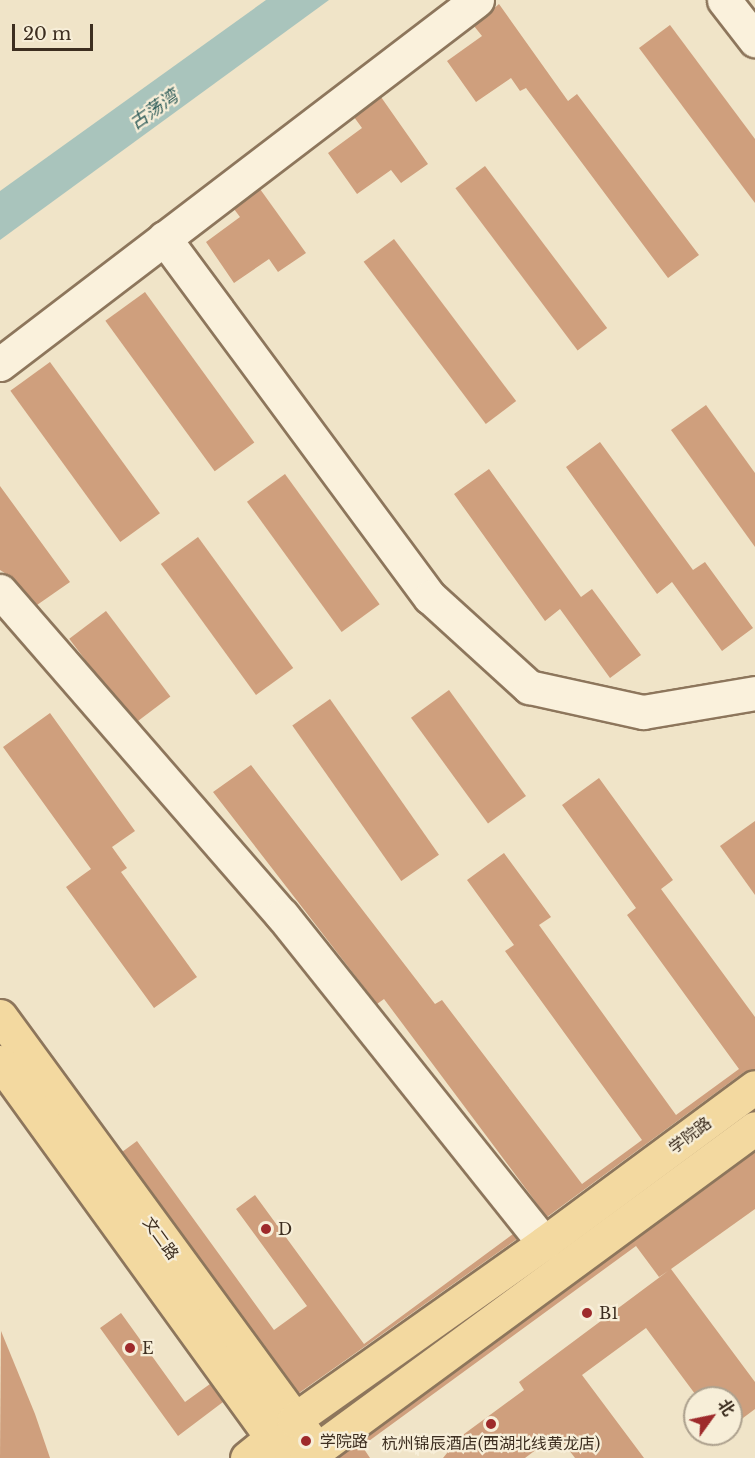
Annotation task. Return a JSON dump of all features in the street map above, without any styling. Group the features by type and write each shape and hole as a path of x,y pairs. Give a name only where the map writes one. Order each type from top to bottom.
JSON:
{"main road":[{"name":"文二路","path":"0,1016 300,1447"},
{"name":"文二路","path":"0,1062 300,1447"},
{"name":"学院路","path":"300,1447 544,1243 755,1087"},
{"name":"学院路","path":"248,1458 300,1447 755,1128"}],"lane":[{"path":"0,364 477,0"},
{"path":"724,0 755,40"},
{"path":"164,238 430,597 529,687 644,712 755,693"},
{"path":"0,591 282,915 544,1243"}],"water":[{"name":"古荡湾","path":"266,0 329,0 0,240 0,191"}],"building":[{"path":"499,4 568,101 577,94 699,255 668,278 526,88 520,91 511,78 476,102 447,61 482,36 474,26"},
{"path":"670,25 755,139 755,203 639,48"},
{"path":"381,97 428,164 401,183 391,170 357,194 328,153 362,128 354,117"},
{"path":"485,166 607,328 578,350 455,188"},
{"path":"260,189 306,253 278,272 269,259 234,283 206,242 240,217 234,209"},
{"path":"394,239 516,401 486,424 364,262"},
{"path":"145,292 254,442 215,471 105,321"},
{"path":"50,362 160,513 120,542 10,391"},
{"path":"706,405 755,473 755,547 671,430"},
{"path":"600,442 693,570 705,562 753,628 722,651 672,582 657,594 566,467"},
{"path":"489,469 581,597 592,589 641,655 610,678 560,609 545,621 454,494"},
{"path":"285,474 380,604 342,632 247,502"},
{"path":"0,486 70,582 37,605 14,579 0,570"},
{"path":"198,537 293,668 256,695 161,564"},
{"path":"106,611 170,696 134,724 69,639"},
{"path":"449,690 526,796 488,824 411,718"},
{"path":"330,699 439,855 401,881 292,725"},
{"path":"50,713 135,831 112,847 127,868 121,872 197,977 154,1008 66,887 91,869 3,747"},
{"path":"251,765 435,1004 442,1000 582,1184 642,1140 505,951 514,945 467,880 504,853 551,917 539,925 676,1115 739,1069 627,915 636,908 562,805 599,778 673,880 661,889 755,1017 755,1069 744,1072 547,1217 384,999 377,1004 213,792"},
{"path":"755,821 755,895 720,846"},
{"path":"137,1141 274,1330 307,1306 236,1209 255,1195 364,1344 513,1234 517,1239 299,1393 122,1152"},
{"path":"755,1151 755,1209 671,1269 755,1382 755,1409 743,1418 743,1386 689,1386 646,1328 582,1375 644,1458 575,1458 557,1434 525,1458 443,1458 460,1437 524,1390 519,1382 668,1271 659,1277 636,1246 362,1446 370,1458 338,1458"},
{"path":"121,1313 185,1402 210,1384 223,1402 178,1436 100,1328"},
{"path":"1,1331 35,1414 50,1458 0,1458"}],"place":[{"name":"D","path":"266,1229"},
{"name":"B1","path":"587,1313"},
{"name":"E","path":"130,1348"},
{"name":"杭州锦辰酒店(西湖北线黄龙店)","path":"491,1424"},
{"name":"学院路","path":"306,1441"}]}
